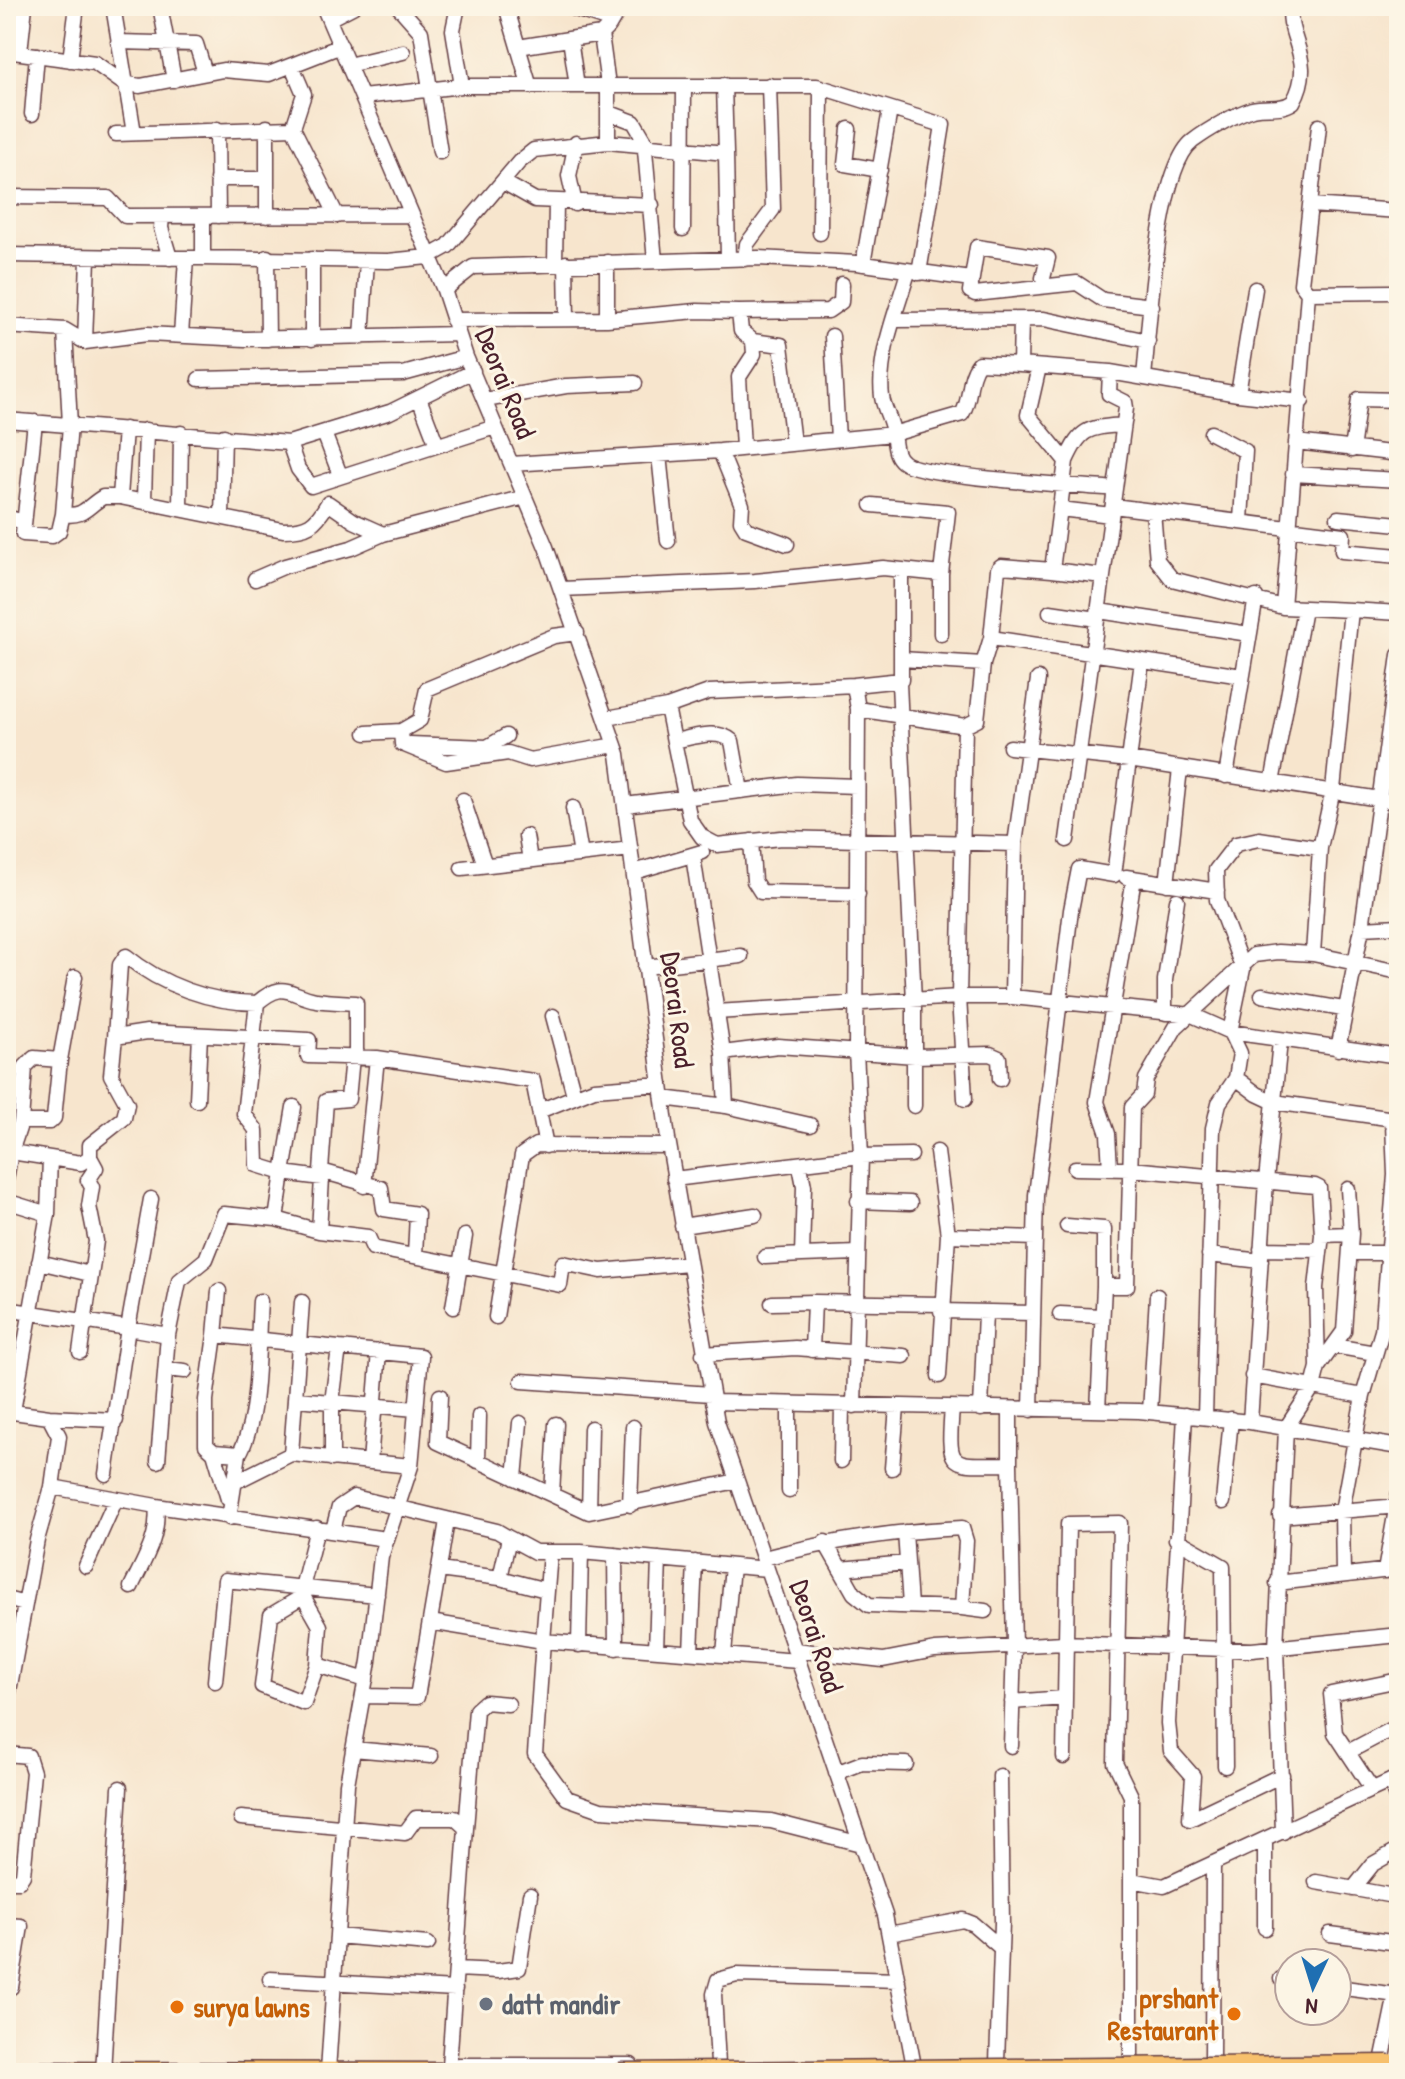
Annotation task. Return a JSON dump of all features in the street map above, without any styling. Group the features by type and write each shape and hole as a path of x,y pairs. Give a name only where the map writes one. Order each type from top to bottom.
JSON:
{"highway":[{"path":"619,2073 1393,2061"},
{"path":"6,2069 328,2067 470,2073"}],"street":[{"path":"25,6 13,51 95,63 123,83 140,86 228,69 269,74 341,46"},
{"path":"70,60 77,6"},
{"path":"113,6 123,83 134,133"},
{"path":"160,6 174,80"},
{"path":"326,13 354,6"},
{"path":"398,6 421,32 440,152"},
{"path":"458,6 453,30 462,86"},
{"path":"506,6 529,84"},
{"path":"518,47 605,30 621,6"},
{"path":"1144,377 1168,195 1185,149 1201,136 1252,109 1289,105 1298,94 1301,52 1289,16 1291,6"},
{"path":"569,7 606,19 610,113 608,142"},
{"name":"Deorai Road","path":"326,13 444,290 466,357 561,589 615,745 669,1146 712,1398 889,1934 908,2061"},
{"path":"570,39 577,86"},
{"path":"118,42 196,44 205,73"},
{"path":"348,65 403,52"},
{"path":"32,114 37,55"},
{"path":"292,66 304,94 293,128 337,216"},
{"path":"362,97 462,86 529,84 821,87 941,124 945,129 913,273 895,320 882,373 882,400 892,420 896,453 908,465 1115,489"},
{"path":"724,85 728,259"},
{"path":"745,259 747,244 773,209 769,85"},
{"path":"683,229 684,86"},
{"path":"820,233 821,87"},
{"path":"863,264 890,110"},
{"path":"610,113 634,122 646,148 655,261"},
{"path":"1283,607 1302,401 1308,293 1301,284 1319,126"},
{"path":"267,127 267,216"},
{"path":"116,134 293,128"},
{"path":"203,258 217,179 217,129"},
{"path":"845,164 849,129"},
{"path":"6,255 367,261 428,257 456,238 534,150 576,143 608,142 684,152 726,153"},
{"path":"575,204 569,176 576,143"},
{"path":"821,163 880,170"},
{"path":"217,179 267,179"},
{"path":"503,182 535,200 652,205"},
{"path":"6,197 108,198 125,216 412,215"},
{"path":"556,202 567,319"},
{"path":"1310,205 1399,211"},
{"path":"162,216 161,228 170,258"},
{"path":"1043,278 1048,258 977,247 970,291 975,294 1077,283 1103,300 1152,306"},
{"path":"267,257 268,339"},
{"path":"85,342 88,258"},
{"path":"181,336 186,258"},
{"path":"312,259 312,339"},
{"path":"444,290 473,267 728,259 863,264 971,279"},
{"path":"362,337 367,261"},
{"path":"607,262 607,319"},
{"path":"6,326 65,330 85,342 147,334 268,339 362,337 456,327 697,311 828,311 841,302 842,284"},
{"path":"1238,394 1255,289"},
{"path":"1308,293 1392,292"},
{"path":"739,312 741,331 753,341 781,345 793,443"},
{"path":"895,320 1044,319 1148,341"},
{"path":"1020,365 1021,320"},
{"path":"35,422 23,534 52,536 59,531 63,514 70,425 65,330"},
{"path":"832,336 838,439"},
{"path":"743,448 739,377 754,354 753,341"},
{"path":"199,379 403,374 466,357"},
{"path":"511,464 720,451 893,434 962,414 968,404 972,375 979,363 1110,372 1238,394 1302,401"},
{"path":"1039,367 1028,415 1066,461"},
{"path":"6,420 289,443 419,398 473,371"},
{"path":"1067,840 1126,405 1109,394 1110,372"},
{"path":"485,400 566,386 635,383"},
{"path":"419,398 437,445"},
{"path":"1352,450 1359,399 1399,400"},
{"path":"1052,570 1066,461 1080,434 1089,428 1123,425"},
{"path":"311,486 495,427"},
{"path":"120,497 125,429"},
{"path":"144,500 146,430"},
{"path":"180,508 181,433"},
{"path":"324,433 340,475"},
{"path":"1211,433 1245,451 1241,521"},
{"path":"222,517 224,436"},
{"path":"1296,442 1399,454"},
{"path":"289,443 298,469 328,503 354,521 383,534"},
{"path":"720,451 742,505 741,521 746,529 787,544"},
{"path":"659,455 668,541"},
{"path":"1293,474 1399,480"},
{"path":"63,514 75,516 85,513 103,497 120,497 283,530 304,530 317,522 328,503"},
{"path":"255,579 383,534 525,497"},
{"path":"872,505 948,512 941,574 941,634"},
{"path":"1060,509 1153,511 1343,535 1342,551 1399,556"},
{"path":"1153,511 1157,560 1172,579 1256,597 1283,607 1399,613"},
{"path":"6,517 24,522"},
{"path":"1338,518 1399,524"},
{"path":"561,589 755,581 883,568 941,574"},
{"path":"858,709 965,726 977,720 983,664 991,638 998,569 1052,570 1103,576"},
{"path":"901,570 899,683 914,1001 914,1106"},
{"path":"1226,776 1256,597"},
{"path":"1272,783 1304,609"},
{"path":"1313,954 1320,848 1333,790 1351,610"},
{"path":"1050,612 1249,634"},
{"path":"401,738 420,720 427,689 554,636 577,633"},
{"path":"991,638 1242,676"},
{"path":"1338,1049 1343,1009 1362,928 1382,799 1399,655"},
{"path":"901,659 983,664"},
{"path":"1114,875 1142,661"},
{"path":"1012,997 1015,844 1038,679"},
{"path":"607,718 667,707 709,692 899,683"},
{"path":"841,1461 856,1355 859,1303 857,1253 861,1156 856,1050 858,709 854,685"},
{"path":"667,707 690,820 702,837 717,845"},
{"path":"965,726 959,997 965,1099"},
{"path":"366,733 487,747 506,736"},
{"path":"674,741 717,734 727,737 732,741 741,791"},
{"path":"401,738 446,762 508,753 530,760 615,745"},
{"path":"1010,747 1129,760 1399,802"},
{"path":"1167,884 1180,769"},
{"path":"625,805 797,784 857,786"},
{"path":"463,800 485,865"},
{"path":"573,808 581,855"},
{"path":"526,836 530,860"},
{"path":"634,872 693,856 717,845 781,838 1015,844"},
{"path":"1205,1417 1213,1128 1219,1103 1236,1078 1240,1053 1230,1032 1243,969 1217,891 1216,870 1236,844 1259,839 1320,848"},
{"path":"751,841 754,881 761,892 858,894"},
{"path":"462,868 631,849"},
{"path":"693,856 723,1053 726,1106"},
{"path":"1031,1410 1034,1238 1046,1096 1079,869 1217,891"},
{"path":"1110,1169 1108,1134 1097,1102 1134,878"},
{"path":"1165,1013 1165,980 1177,900"},
{"path":"1362,928 1399,926"},
{"path":"1104,1286 1127,1286 1132,1107 1144,1094 1146,1079 1176,1027 1243,969 1254,955 1278,952 1313,954 1399,972"},
{"path":"80,1352 96,1241 89,1206 92,1187 88,1180 96,1168 90,1157 90,1145 118,1124 127,1112 111,1075 120,965 126,956 148,975 223,1001 257,1003"},
{"path":"645,967 741,956"},
{"path":"21,1122 50,1122 54,1118 60,1060 75,977"},
{"path":"319,1231 321,1174 326,1101 344,1102 348,1099 354,1057 356,1003 314,1000 292,990 274,989 257,1003 251,1037 244,1114 256,1130 257,1165 283,1173 321,1174 343,1175 364,1186 383,1189 384,1209 417,1214 415,1255"},
{"path":"1262,995 1343,1009"},
{"path":"716,1012 959,997 1012,997 1112,1010 1192,1015 1230,1032 1399,1056"},
{"path":"553,1016 574,1095"},
{"path":"115,1037 147,1032 309,1040 308,1056 377,1058 533,1081 546,1146"},
{"path":"197,1100 200,1035"},
{"path":"1250,1422 1266,1181 1280,1041"},
{"path":"723,1053 778,1046 915,1056 996,1055 1000,1079"},
{"path":"6,1179 8,1151 21,1122 21,1082 25,1067 34,1058 60,1060"},
{"path":"364,1186 377,1058"},
{"path":"1236,1078 1274,1102 1387,1118 1393,1124 1395,1253 1382,1331 1363,1396 1342,1511 1343,1575"},
{"path":"539,1111 594,1089 662,1091 810,1125"},
{"path":"276,1219 294,1107"},
{"path":"496,1317 522,1155 536,1145 669,1146"},
{"path":"8,1151 81,1163 90,1157"},
{"path":"937,1152 948,1235 939,1376"},
{"path":"674,1179 800,1166 861,1156 911,1155"},
{"path":"50,1158 48,1214 10,1411 49,1417 116,1420"},
{"path":"800,1166 804,1186 802,1255"},
{"path":"1075,1168 1131,1169 1319,1188 1321,1243 1316,1288 1318,1367 1313,1387 1286,1428 1280,1516 1276,1648 1283,1832"},
{"path":"1318,1367 1344,1331 1351,1234 1348,1189"},
{"path":"106,1474 151,1199"},
{"path":"6,1201 48,1214"},
{"path":"858,1201 910,1203"},
{"path":"158,1461 168,1335 179,1281 206,1259 224,1214 276,1219 319,1231 368,1237 373,1248 560,1285 563,1263 601,1271 688,1263"},
{"path":"682,1226 755,1215"},
{"path":"1067,1226 1104,1229 1098,1410"},
{"path":"1209,1255 1261,1255 1351,1234"},
{"path":"948,1235 1034,1238"},
{"path":"453,1307 465,1236"},
{"path":"765,1257 857,1253"},
{"path":"1350,1253 1395,1253"},
{"path":"39,1262 90,1274"},
{"path":"219,1291 206,1445 214,1452 230,1513"},
{"path":"1150,1412 1157,1296"},
{"path":"230,1513 239,1454 247,1440 260,1301"},
{"path":"291,1454 302,1302"},
{"path":"812,1350 814,1302"},
{"path":"772,1303 859,1303 985,1313 1033,1313"},
{"path":"6,1309 168,1335"},
{"path":"981,1409 985,1313"},
{"path":"1060,1314 1101,1316"},
{"path":"215,1335 421,1356 411,1466 386,1539 353,1749 344,1825 328,2067 908,2061 1393,2061 1398,1987 1353,1987"},
{"path":"1334,1346 1375,1353"},
{"path":"332,1459 332,1402 339,1348"},
{"path":"703,1354 795,1348 856,1355 904,1356"},
{"path":"370,1462 379,1351"},
{"path":"166,1369 185,1371"},
{"path":"1252,1376 1363,1396"},
{"path":"522,1381 789,1404 1150,1412 1231,1419 1399,1447"},
{"path":"440,1396 438,1442 589,1512 737,1481"},
{"path":"296,1399 416,1409"},
{"path":"789,1404 789,1491"},
{"path":"892,1468 897,1407"},
{"path":"952,1408 948,1451 953,1460 963,1464 1010,1464"},
{"path":"1010,1409 1014,1645 1011,1746"},
{"path":"1185,1415 1170,1648 1169,1737 1175,1758 1191,1769 1193,1776 1190,1819 1282,1775"},
{"path":"478,1461 479,1416"},
{"path":"6,1707 11,1648 25,1604 52,1487 59,1436 49,1417"},
{"path":"1223,1502 1231,1419"},
{"path":"515,1478 520,1423"},
{"path":"552,1494 556,1424"},
{"path":"630,1505 633,1427"},
{"path":"589,1512 591,1428"},
{"path":"214,1452 239,1454"},
{"path":"233,1483 291,1454 411,1466"},
{"path":"52,1487 115,1501 230,1513 386,1539"},
{"path":"333,1530 345,1500 354,1497 497,1531 535,1552 581,1552 732,1566 766,1563 825,1542 962,1528 966,1531 962,1608"},
{"path":"86,1566 115,1501"},
{"path":"1277,1583 1392,1570 1398,1502 1280,1516"},
{"path":"131,1587 153,1543 158,1523 156,1506"},
{"path":"363,1696 417,1697 447,1521"},
{"path":"1064,1757 1068,1524 1120,1523 1115,1763 1131,1796 1131,2060"},
{"path":"302,1592 320,1626 317,1665 304,1703 262,1686 271,1615 302,1592 317,1528"},
{"path":"905,1532 910,1606"},
{"path":"500,1578 509,1538"},
{"path":"1176,1539 1223,1566 1225,1766"},
{"path":"825,1542 854,1593 869,1605 985,1611"},
{"path":"579,1645 581,1552"},
{"path":"550,1553 535,1754 567,1798 601,1810 771,1821 861,1844"},
{"path":"615,1555 616,1648"},
{"path":"656,1650 659,1559"},
{"path":"691,1652 695,1562"},
{"path":"840,1569 907,1563"},
{"path":"724,1654 732,1566"},
{"path":"439,1570 500,1578 546,1590"},
{"path":"215,1681 225,1580 302,1592 377,1595"},
{"path":"6,1599 25,1604"},
{"path":"430,1622 579,1645 883,1660 935,1650 1014,1645 1118,1643 1224,1651 1399,1635"},
{"path":"317,1665 366,1680"},
{"path":"1372,1789 1335,1733 1331,1694 1399,1680"},
{"path":"1012,1702 1064,1698"},
{"path":"449,2065 476,1710 485,1702 508,1704"},
{"path":"1348,1752 1399,1725"},
{"path":"353,1749 431,1756"},
{"path":"6,1754 28,1756 33,1772 23,1875 19,1881 6,1881"},
{"path":"836,1773 862,1763 906,1764"},
{"path":"997,2062 1002,1923 1000,1776"},
{"path":"1131,1880 1164,1886 1395,1779 1399,1805"},
{"path":"103,2068 120,1788"},
{"path":"241,1818 344,1825 405,1833 416,1818 455,1818 466,1828"},
{"path":"1265,1840 1265,1928"},
{"path":"1353,1889 1373,1864 1399,1849"},
{"path":"1212,2060 1213,1863"},
{"path":"1316,1882 1399,1897"},
{"path":"456,1969 498,1971 519,1968 530,1895"},
{"path":"889,1934 963,1920 1001,1944"},
{"path":"6,1925 21,1926 11,1987 6,1986"},
{"path":"1330,1934 1399,1943"},
{"path":"337,1936 428,1944"},
{"path":"718,2064 714,1994 718,1980 737,1975 898,1980"},
{"path":"270,1979 455,1989"}],"place":[{"name":"datt mandir","path":"486,2004"},
{"name":"surya lawns","path":"177,2007"},
{"name":"prshant Restaurant","path":"1234,2014"}]}
